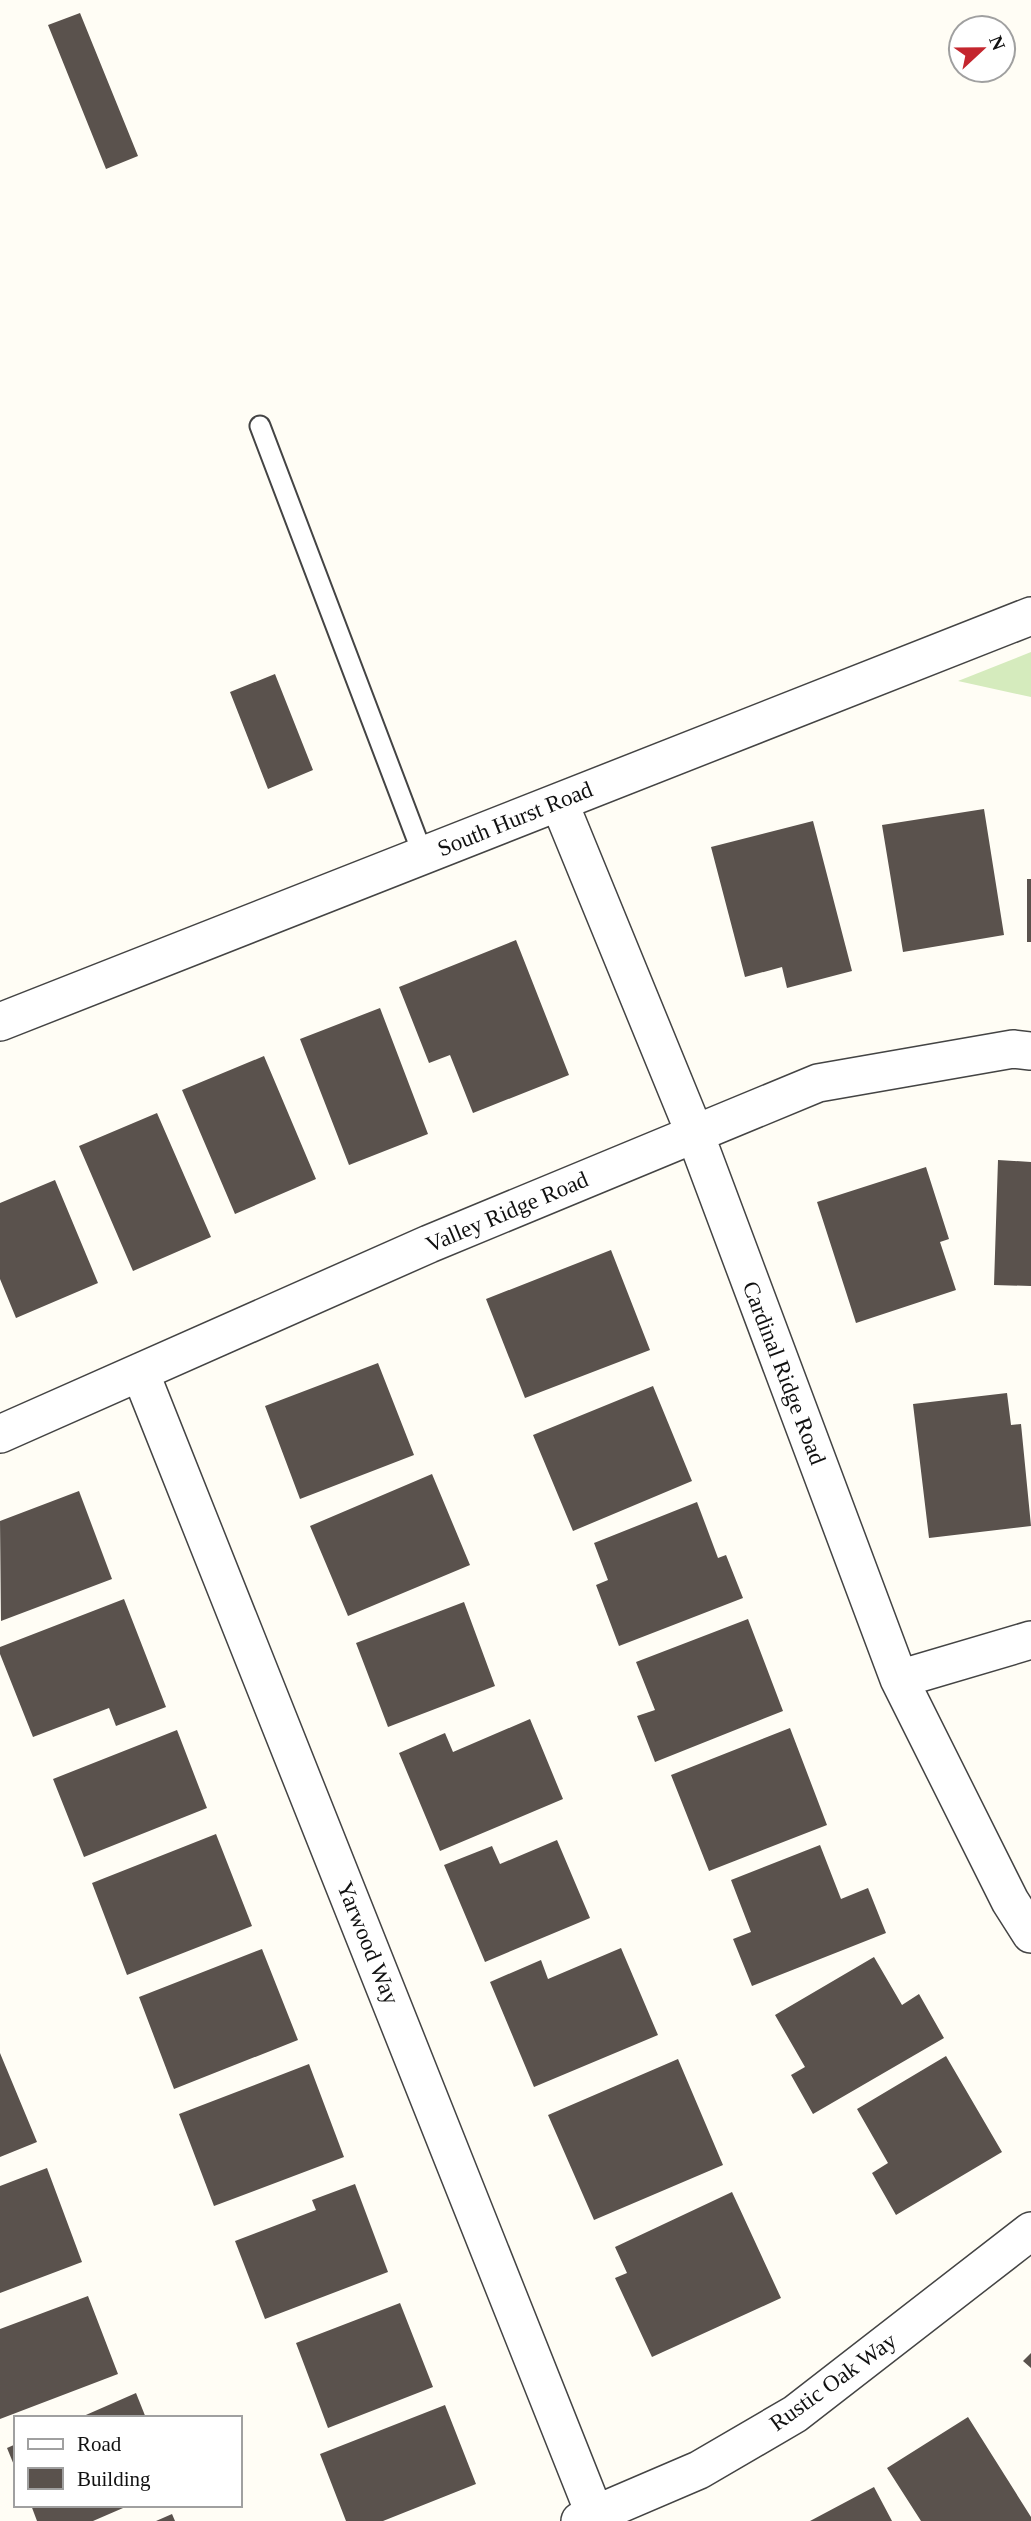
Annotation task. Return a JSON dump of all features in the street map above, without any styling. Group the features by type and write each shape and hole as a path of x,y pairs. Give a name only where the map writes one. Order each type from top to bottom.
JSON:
{"street":[{"name":"South Hurst Road","path":"0,1022 1031,616"},
{"name":"Cardinal Ridge Road","path":"559,802 695,1133 899,1679 1010,1901 1031,1934"},
{"name":"Valley Ridge Road","path":"0,1434 429,1244 818,1083 1013,1049 1031,1051"},
{"name":"Yarwood Way","path":"140,1372 588,2518"},
{"path":"899,1679 1031,1640"},
{"name":"Rustic Oak Way","path":"588,2518 699,2470 796,2414 1031,2231"}],"lane":[{"path":"260,426 423,855"}],"green space":[{"path":"1031,652 1031,697 958,681"}],"building":[{"path":"80,13 138,156 106,169 48,25"},
{"path":"275,674 313,770 268,789 230,692"},
{"path":"984,809 1004,935 903,952 882,825"},
{"path":"813,821 852,971 787,988 782,967 745,977 711,847"},
{"path":"1027,879 1031,879 1031,942 1027,942"},
{"path":"516,940 569,1075 473,1113 450,1055 429,1063 399,987"},
{"path":"380,1008 428,1134 349,1165 300,1039"},
{"path":"264,1056 316,1179 235,1214 182,1090"},
{"path":"157,1113 211,1237 133,1271 79,1146"},
{"path":"998,1160 1031,1162 1031,1286 994,1285"},
{"path":"926,1167 949,1239 940,1242 956,1290 856,1323 817,1202"},
{"path":"55,1180 98,1283 16,1318 0,1279 0,1203"},
{"path":"611,1250 650,1350 525,1398 486,1299"},
{"path":"378,1363 414,1455 300,1499 265,1406"},
{"path":"653,1386 692,1481 573,1531 533,1435"},
{"path":"1007,1393 1011,1425 1021,1424 1031,1526 929,1538 913,1404"},
{"path":"432,1474 470,1565 348,1616 310,1526"},
{"path":"79,1491 112,1579 1,1621 0,1521"},
{"path":"697,1502 718,1558 726,1555 743,1598 619,1646 596,1585 608,1580 594,1543"},
{"path":"124,1599 166,1707 116,1726 109,1708 33,1737 0,1654 0,1647"},
{"path":"464,1602 495,1686 388,1727 356,1643"},
{"path":"748,1619 783,1711 655,1762 637,1716 655,1710 636,1662"},
{"path":"530,1719 563,1799 440,1851 399,1753 445,1733 453,1752"},
{"path":"790,1728 827,1825 709,1871 671,1775"},
{"path":"177,1730 207,1808 84,1857 53,1779"},
{"path":"216,1834 252,1926 127,1975 92,1883"},
{"path":"557,1840 590,1918 485,1962 444,1865 492,1846 500,1864"},
{"path":"820,1845 841,1899 868,1888 886,1933 752,1986 733,1939 751,1932 731,1880"},
{"path":"621,1948 658,2035 534,2087 490,1982 541,1960 548,1979"},
{"path":"262,1949 298,2040 174,2089 139,1997"},
{"path":"874,1957 902,2005 919,1994 944,2038 813,2114 791,2075 805,2067 775,2015"},
{"path":"0,2053 37,2142 0,2157"},
{"path":"946,2056 1002,2152 896,2215 872,2173 888,2163 857,2109"},
{"path":"678,2059 723,2165 594,2220 548,2115"},
{"path":"309,2064 344,2157 214,2206 179,2114"},
{"path":"47,2168 82,2262 0,2293 0,2186"},
{"path":"355,2184 388,2272 265,2319 235,2241 316,2210 312,2200"},
{"path":"732,2192 781,2298 652,2357 615,2278 627,2273 615,2247"},
{"path":"88,2296 118,2374 0,2419 0,2329"},
{"path":"400,2303 433,2387 328,2428 296,2343"},
{"path":"1031,2353 1031,2368 1023,2361"},
{"path":"136,2393 145,2416 84,2416"},
{"path":"445,2405 476,2484 383,2521 346,2521 320,2454"},
{"path":"968,2417 1031,2521 921,2521 887,2468"},
{"path":"14,2445 14,2465 7,2448"},
{"path":"874,2487 892,2521 810,2521"},
{"path":"32,2507 125,2507 93,2521 37,2521"},
{"path":"172,2514 175,2521 156,2521"}]}
